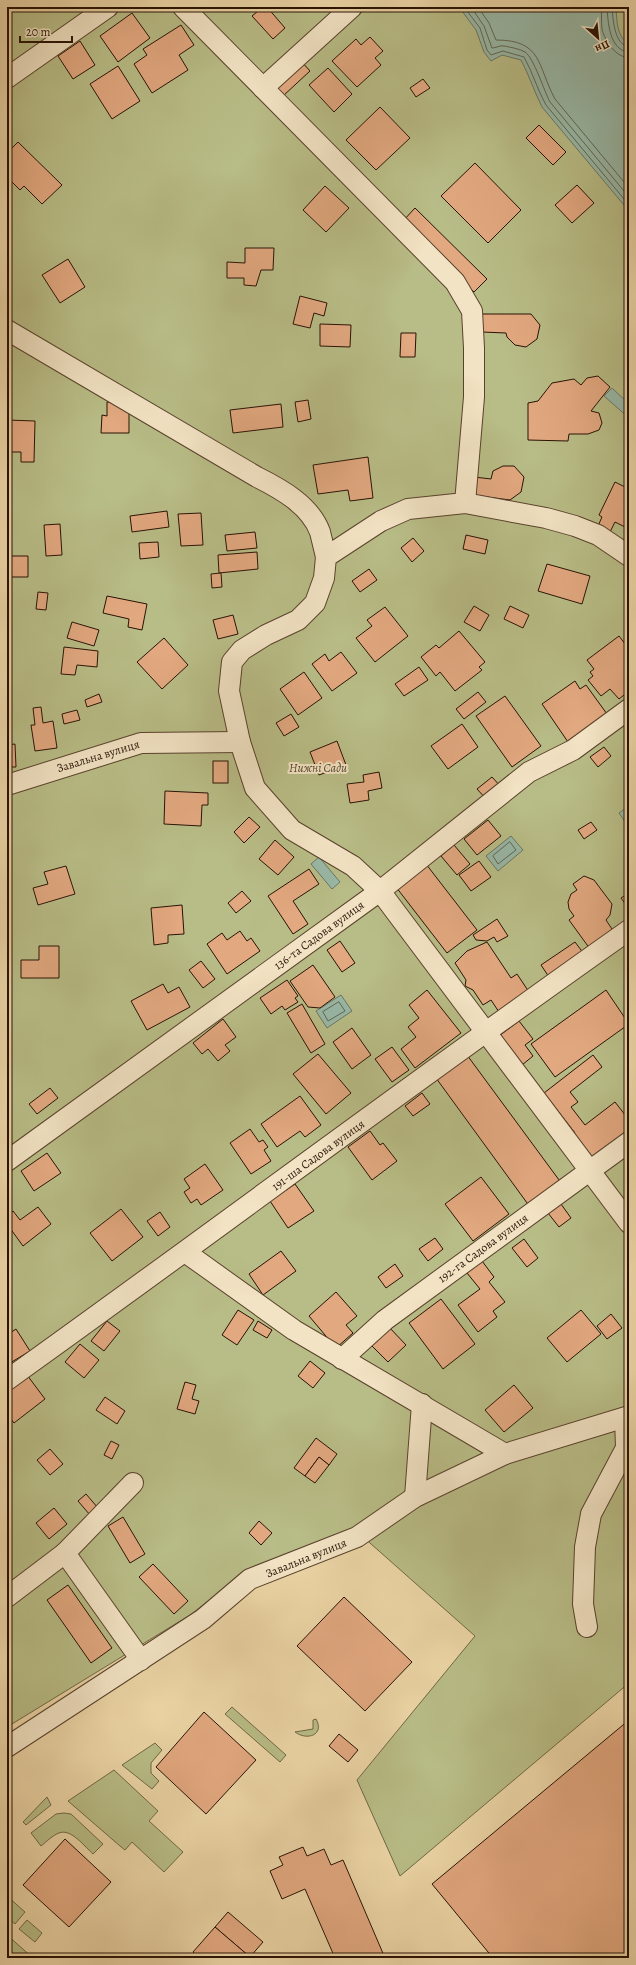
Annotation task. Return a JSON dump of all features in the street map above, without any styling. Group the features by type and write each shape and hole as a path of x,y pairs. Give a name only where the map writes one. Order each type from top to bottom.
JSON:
{"street":[{"path":"7,78 108,7"},
{"path":"182,7 455,282 472,311 474,397 465,503"},
{"path":"263,88 352,7"},
{"path":"7,330 257,477 283,490 305,510 319,531 326,557 324,578 315,604 298,620 266,634 242,650 232,662 230,691 240,742 255,788 292,830 353,866 380,891 484,1032 629,1223"},
{"path":"326,557 381,521 408,509 465,503 546,518 575,526 598,535 629,556"},
{"name":"136-та Садова вулиця","path":"7,1161 380,891 529,772 573,750 629,708"},
{"name":"Завальна вулиця","path":"7,785 141,742 240,742"},
{"name":"191-ша Садова вулиця","path":"7,1380 185,1252 484,1032 629,930"},
{"name":"192-га Садова вулиця","path":"342,1359 385,1320 588,1170 629,1142"},
{"path":"185,1252 294,1330 505,1454"},
{"path":"415,1497 422,1404"},
{"path":"587,1627 583,1604 585,1547 591,1514 626,1448 627,1417"},
{"name":"Завальна вулиця","path":"7,1747 203,1619 250,1580 357,1537 415,1497 505,1454 627,1417"},
{"path":"7,1597 65,1553 133,1483"},
{"path":"65,1553 141,1660"}],"green space":[{"name":"Нижні Сади","path":"7,7 629,7 629,1683 400,1876 357,1780 475,1636 353,1528 243,1574 190,1615 7,1727"},
{"path":"232,1707 286,1755 280,1762 225,1714"},
{"path":"316,1719 318,1729 313,1735 305,1736 295,1732 313,1729 313,1720"},
{"path":"155,1743 162,1750 151,1763 151,1773 159,1781 152,1789 122,1765"},
{"path":"114,1770 158,1811 149,1821 183,1852 164,1872 132,1842 125,1850 68,1801"},
{"path":"47,1797 51,1805 26,1825 23,1822"},
{"path":"56,1814 71,1814 103,1844 93,1854 78,1839 68,1833 59,1833 41,1846 31,1833"},
{"path":"7,1896 25,1912 15,1924 7,1917"},
{"path":"27,1920 42,1933 35,1942 19,1929"},
{"path":"7,1935 33,1958 7,1958"}],"water":[{"path":"459,7 616,7 619,32 629,44 629,211 542,107 521,60 502,55 491,61 484,52 476,30"},
{"path":"612,388 629,404 629,418 604,396"},
{"path":"629,806 629,821 626,823 619,813"},
{"path":"511,836 523,850 498,871 486,856"},
{"path":"319,857 340,882 332,889 311,864"},
{"path":"341,995 352,1011 327,1028 316,1011"}],"building":[{"path":"64,7 72,7 67,11"},
{"path":"263,7 267,7 285,28 273,39 252,16"},
{"path":"132,13 150,38 118,62 100,36"},
{"path":"181,25 194,45 179,55 188,70 152,93 134,64 147,55 143,49"},
{"path":"370,37 383,51 375,58 381,65 357,87 332,61 356,39 361,45"},
{"path":"80,41 95,65 73,79 58,56"},
{"path":"301,61 310,71 283,96 274,86"},
{"path":"118,66 140,101 112,119 90,84"},
{"path":"328,68 352,94 334,112 309,85"},
{"path":"423,79 430,88 416,97 410,88"},
{"path":"380,107 410,138 376,170 346,140"},
{"path":"539,125 566,152 553,165 526,138"},
{"path":"18,142 62,185 42,204 24,186 20,190 7,177 7,153"},
{"path":"475,163 521,210 488,243 441,196"},
{"path":"577,185 594,203 572,223 555,205"},
{"path":"325,186 349,208 326,232 303,210"},
{"path":"415,208 487,279 474,292 403,221"},
{"path":"245,248 274,248 273,270 261,270 256,286 244,285 244,278 227,278 227,262 245,263"},
{"path":"68,259 85,287 60,303 42,275"},
{"path":"300,296 327,303 324,316 314,313 310,328 293,324"},
{"path":"482,314 531,314 540,325 537,339 526,347 515,345 507,337 506,333 482,332"},
{"path":"320,324 351,325 350,347 320,346"},
{"path":"401,333 416,333 415,357 400,357"},
{"path":"598,376 610,387 591,411 599,413 602,423 599,430 588,434 569,434 568,441 528,440 528,403 538,401 552,383 574,379 581,385 587,378"},
{"path":"308,400 311,419 298,422 295,402"},
{"path":"107,402 124,403 123,410 129,410 129,433 101,433 102,415 107,416"},
{"path":"281,404 283,427 233,433 230,410"},
{"path":"7,420 35,421 34,462 21,462 21,452 8,452 7,461"},
{"path":"368,457 373,498 350,501 348,490 318,494 313,465"},
{"path":"503,466 514,466 524,477 521,492 510,500 472,495 474,477 491,479 493,471"},
{"path":"615,482 629,489 629,520 625,527 615,522 610,532 598,526 602,517 599,515"},
{"path":"167,511 169,527 132,532 130,516"},
{"path":"201,513 203,545 181,546 178,514"},
{"path":"60,524 62,555 46,556 44,525"},
{"path":"255,532 257,548 227,551 225,535"},
{"path":"466,535 488,540 485,554 463,549"},
{"path":"413,538 424,551 412,562 401,548"},
{"path":"158,542 159,557 140,559 139,543"},
{"path":"257,552 258,569 219,573 218,555"},
{"path":"7,556 28,556 28,577 11,577 11,571 7,571"},
{"path":"547,564 590,576 582,604 538,591"},
{"path":"369,569 377,580 360,592 352,581"},
{"path":"221,573 222,587 212,588 211,574"},
{"path":"38,592 48,593 46,610 36,609"},
{"path":"107,596 147,604 142,630 128,627 129,619 103,613"},
{"path":"474,606 489,615 480,631 464,622"},
{"path":"510,606 529,615 523,628 504,619"},
{"path":"385,607 408,636 375,662 356,638 372,626 367,620"},
{"path":"233,615 238,634 218,639 213,620"},
{"path":"72,622 99,630 94,646 67,638"},
{"path":"459,631 485,662 479,667 482,670 455,691 440,672 436,676 421,657 436,645 439,648"},
{"path":"619,636 629,649 629,678 624,682 629,688 629,691 619,699 610,689 601,696 588,680 593,676 590,672 594,669 587,660"},
{"path":"164,638 188,665 162,689 137,662"},
{"path":"64,647 98,651 97,667 77,665 75,675 61,674"},
{"path":"341,652 357,673 332,691 312,664 325,654 329,661"},
{"path":"419,667 428,680 404,696 395,684"},
{"path":"304,672 322,698 298,715 280,689"},
{"path":"575,681 580,689 586,685 607,714 568,742 542,704"},
{"path":"478,692 486,702 464,719 456,709"},
{"path":"99,694 102,702 87,707 85,700"},
{"path":"505,696 541,746 512,767 476,716"},
{"path":"41,707 43,723 53,721 57,748 35,751 31,725 35,725 33,708"},
{"path":"77,710 80,720 64,724 62,714"},
{"path":"291,714 299,727 284,736 276,723"},
{"path":"462,724 478,747 448,769 431,746"},
{"path":"629,734 629,743 625,736"},
{"path":"337,741 346,765 319,775 310,752"},
{"path":"15,744 16,767 7,767 7,745"},
{"path":"604,747 611,756 598,767 590,757"},
{"path":"213,761 228,761 228,783 213,783"},
{"path":"379,772 382,788 368,791 369,800 350,803 347,784 364,782 363,775"},
{"path":"492,777 502,788 487,800 477,789"},
{"path":"165,791 208,793 208,805 202,805 201,826 164,824"},
{"path":"249,817 260,827 244,843 234,832"},
{"path":"488,820 501,836 477,855 464,839"},
{"path":"591,822 597,830 584,839 578,830"},
{"path":"275,840 294,857 278,875 259,859"},
{"path":"454,845 470,864 457,875 441,856"},
{"path":"479,861 491,877 471,891 459,875"},
{"path":"426,864 477,930 447,953 396,887"},
{"path":"66,866 75,894 38,905 33,888 48,884 44,872"},
{"path":"309,869 319,884 293,901 308,924 293,934 268,896"},
{"path":"584,876 594,880 612,904 610,915 606,920 614,932 590,949 569,920 574,916 569,909 568,902 571,894 577,890 573,884"},
{"path":"242,891 251,901 236,913 228,903"},
{"path":"629,893 629,909 621,898"},
{"path":"182,905 184,934 168,935 168,943 154,945 151,908"},
{"path":"497,919 508,936 497,942 494,937 487,941 476,940 473,935"},
{"path":"240,931 247,941 251,938 260,951 227,974 207,944 222,933 227,940"},
{"path":"340,941 355,963 342,972 327,950"},
{"path":"487,942 511,978 517,974 531,995 501,1015 491,1000 483,1005 473,990 465,986 466,980 455,963 467,951"},
{"path":"575,942 584,954 551,980 541,965"},
{"path":"39,946 59,946 59,978 21,978 21,960 39,960"},
{"path":"201,961 215,979 203,988 189,970"},
{"path":"313,965 335,997 320,1008 308,1007 290,981"},
{"path":"287,980 298,996 295,998 298,1002 285,1010 282,1006 271,1014 260,998"},
{"path":"163,984 168,993 179,987 190,1007 147,1030 131,1001"},
{"path":"427,990 461,1033 415,1068 401,1049 416,1037 408,1027 419,1018 409,1005"},
{"path":"606,990 629,1024 555,1077 531,1044"},
{"path":"302,1004 325,1044 311,1053 287,1013"},
{"path":"223,1019 236,1037 225,1045 230,1051 218,1061 208,1049 202,1054 193,1043"},
{"path":"519,1021 533,1039 525,1045 533,1056 522,1065 499,1036"},
{"path":"352,1028 371,1055 352,1069 333,1042"},
{"path":"392,1047 409,1070 392,1082 375,1059"},
{"path":"318,1054 351,1093 326,1114 293,1074"},
{"path":"467,1055 562,1184 530,1207 436,1078"},
{"path":"593,1055 602,1067 570,1092 578,1102 571,1107 585,1125 615,1102 629,1120 629,1129 590,1159 572,1135 575,1133 544,1093"},
{"path":"50,1088 58,1098 37,1114 29,1104"},
{"path":"422,1093 430,1104 413,1116 405,1106"},
{"path":"300,1096 321,1125 305,1137 300,1131 277,1147 261,1124"},
{"path":"250,1129 259,1142 263,1140 268,1147 264,1150 271,1161 251,1174 230,1143"},
{"path":"370,1131 380,1145 383,1143 397,1161 372,1180 348,1147"},
{"path":"47,1153 61,1173 34,1191 21,1171"},
{"path":"205,1164 223,1190 201,1205 197,1199 191,1203 184,1192 190,1188 184,1179"},
{"path":"481,1177 509,1214 473,1241 445,1204"},
{"path":"295,1184 314,1211 288,1228 270,1201"},
{"path":"561,1204 571,1218 559,1227 548,1213"},
{"path":"38,1207 51,1224 23,1246 7,1224 7,1216 13,1211 20,1220"},
{"path":"121,1209 143,1237 112,1261 90,1233"},
{"path":"160,1212 170,1227 158,1236 147,1221"},
{"path":"435,1238 443,1249 428,1261 419,1249"},
{"path":"524,1239 538,1258 527,1267 512,1248"},
{"path":"281,1251 296,1271 263,1295 249,1274"},
{"path":"482,1261 494,1277 489,1282 505,1302 493,1311 497,1317 478,1332 458,1305 480,1289 467,1273"},
{"path":"395,1264 403,1276 386,1288 378,1277"},
{"path":"336,1292 357,1316 346,1325 353,1333 336,1348 309,1316"},
{"path":"441,1299 475,1344 443,1369 409,1323"},
{"path":"238,1310 254,1320 237,1345 222,1335"},
{"path":"581,1310 601,1334 567,1362 547,1338"},
{"path":"611,1314 622,1328 607,1339 597,1326"},
{"path":"107,1321 120,1331 104,1351 91,1341"},
{"path":"258,1321 272,1330 267,1338 253,1330"},
{"path":"388,1326 406,1345 388,1362 370,1344"},
{"path":"16,1329 30,1351 10,1363 7,1358 7,1335"},
{"path":"80,1344 99,1360 84,1378 65,1362"},
{"path":"310,1361 325,1373 313,1388 298,1376"},
{"path":"27,1375 45,1399 14,1423 7,1414 7,1390"},
{"path":"185,1382 196,1385 192,1399 199,1401 195,1414 177,1409"},
{"path":"514,1385 533,1408 504,1432 485,1410"},
{"path":"105,1397 125,1411 117,1424 96,1410"},
{"path":"316,1438 337,1454 329,1465 319,1457 305,1476 294,1468"},
{"path":"111,1441 119,1445 112,1459 104,1455"},
{"path":"50,1449 63,1464 50,1475 37,1460"},
{"path":"319,1457 329,1465 315,1483 305,1476"},
{"path":"86,1494 98,1508 90,1515 78,1501"},
{"path":"54,1508 67,1524 49,1539 36,1523"},
{"path":"123,1517 145,1554 130,1563 108,1526"},
{"path":"259,1521 272,1533 261,1545 249,1533"},
{"path":"153,1564 188,1601 174,1614 139,1577"},
{"path":"68,1585 112,1648 91,1663 47,1600"},
{"path":"344,1597 412,1662 365,1711 297,1646"},
{"path":"204,1712 256,1760 206,1814 156,1767"},
{"path":"629,1720 629,1958 493,1958 432,1884"},
{"path":"339,1734 358,1750 348,1762 329,1746"},
{"path":"65,1839 111,1882 69,1927 23,1885"},
{"path":"303,1847 307,1856 324,1849 331,1865 343,1860 385,1958 335,1958 305,1889 282,1899 270,1871 283,1865 279,1857"},
{"path":"228,1912 263,1942 250,1957 215,1927"},
{"path":"215,1927 251,1958 195,1958 197,1956 193,1952"}]}
